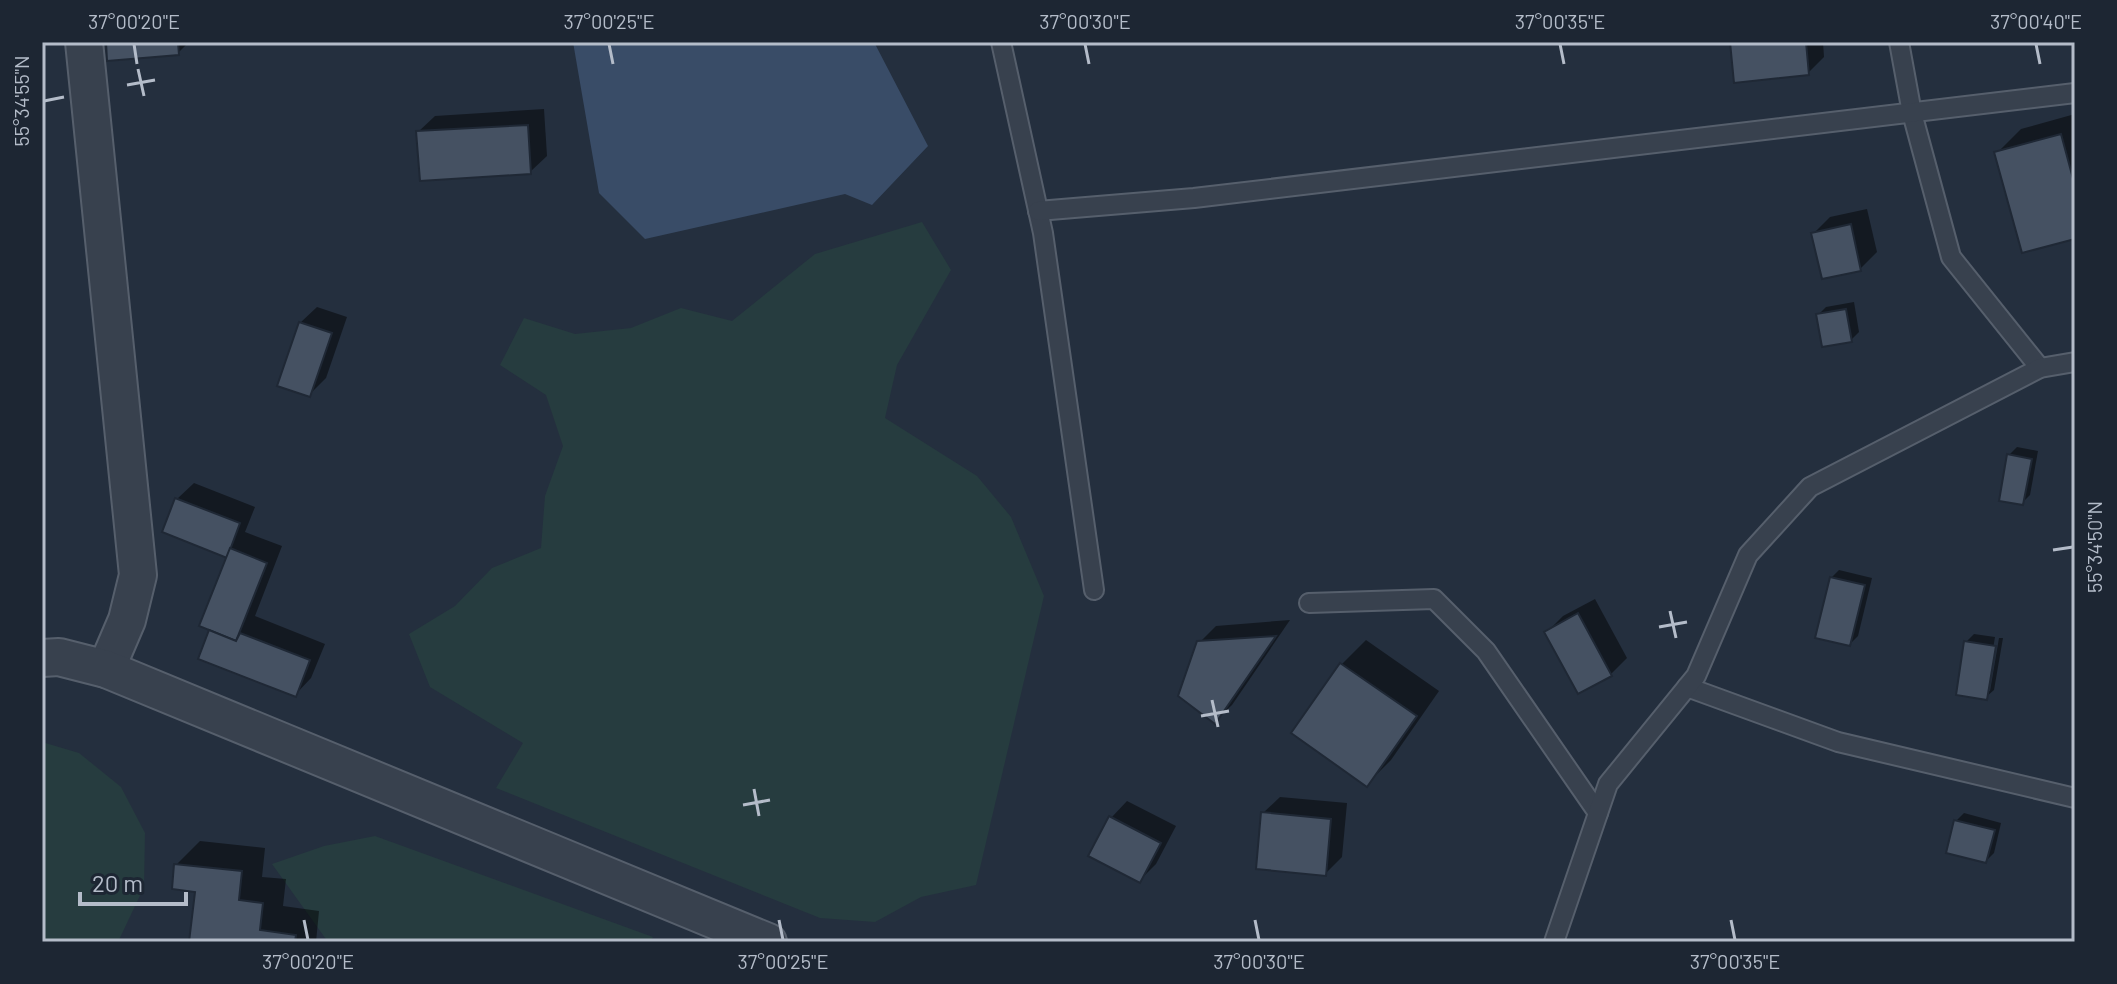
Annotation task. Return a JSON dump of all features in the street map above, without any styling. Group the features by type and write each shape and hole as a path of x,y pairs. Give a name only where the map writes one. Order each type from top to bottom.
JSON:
{"street":[{"path":"84,42 138,575 127,620 106,669"},
{"path":"42,658 59,657 106,669 768,942"}],"lane":[{"path":"1001,42 1038,211 1094,590"},
{"path":"1899,42 1912,113 1951,257 2040,368"},
{"path":"1038,211 1194,198 2075,93"},
{"path":"1554,942 1608,784 1696,676 1748,555 1810,487 2040,368 2075,362"},
{"path":"1309,603 1434,599 1486,651 1598,813"},
{"path":"1687,687 1838,742 2075,798"}],"green space":[{"path":"922,222 951,270 897,365 885,418 977,476 1011,517 1044,596 976,885 921,897 875,922 820,918 496,788 523,743 430,687 409,634 455,606 492,568 541,548 545,496 563,446 546,395 500,365 524,318 575,334 631,328 681,308 732,321 815,254"},
{"path":"42,742 79,753 121,787 145,833 144,887 118,942 42,942"},
{"path":"375,836 653,937 650,942 328,942 272,864 324,846"}],"water":[{"path":"573,42 874,42 928,146 872,205 845,194 645,239 599,193"}],"building":[{"path":"106,42 178,42 179,55 107,61"},
{"path":"1730,42 1806,42 1809,75 1734,83"},
{"path":"528,125 531,174 420,181 416,131"},
{"path":"2061,134 2075,186 2075,239 2022,253 1994,152"},
{"path":"1851,224 1861,271 1822,279 1811,233"},
{"path":"1846,309 1852,342 1822,347 1816,314"},
{"path":"299,322 332,333 310,397 277,386"},
{"path":"2007,454 2032,459 2023,505 1999,501"},
{"path":"175,498 240,523 227,558 162,532"},
{"path":"230,548 267,563 236,641 199,626"},
{"path":"1830,577 1865,585 1850,646 1815,638"},
{"path":"1578,613 1612,676 1578,694 1544,632"},
{"path":"209,630 236,641 240,633 310,660 296,697 198,659"},
{"path":"1276,636 1215,724 1178,696 1197,641"},
{"path":"1964,641 1996,646 1987,700 1956,695"},
{"path":"1340,663 1417,716 1367,787 1291,733"},
{"path":"1261,812 1331,819 1326,876 1256,869"},
{"path":"1109,816 1161,843 1140,883 1088,856"},
{"path":"1954,820 1995,830 1986,863 1946,853"},
{"path":"174,864 242,871 239,900 263,903 260,930 296,935 295,942 189,942 195,892 172,889"}]}
